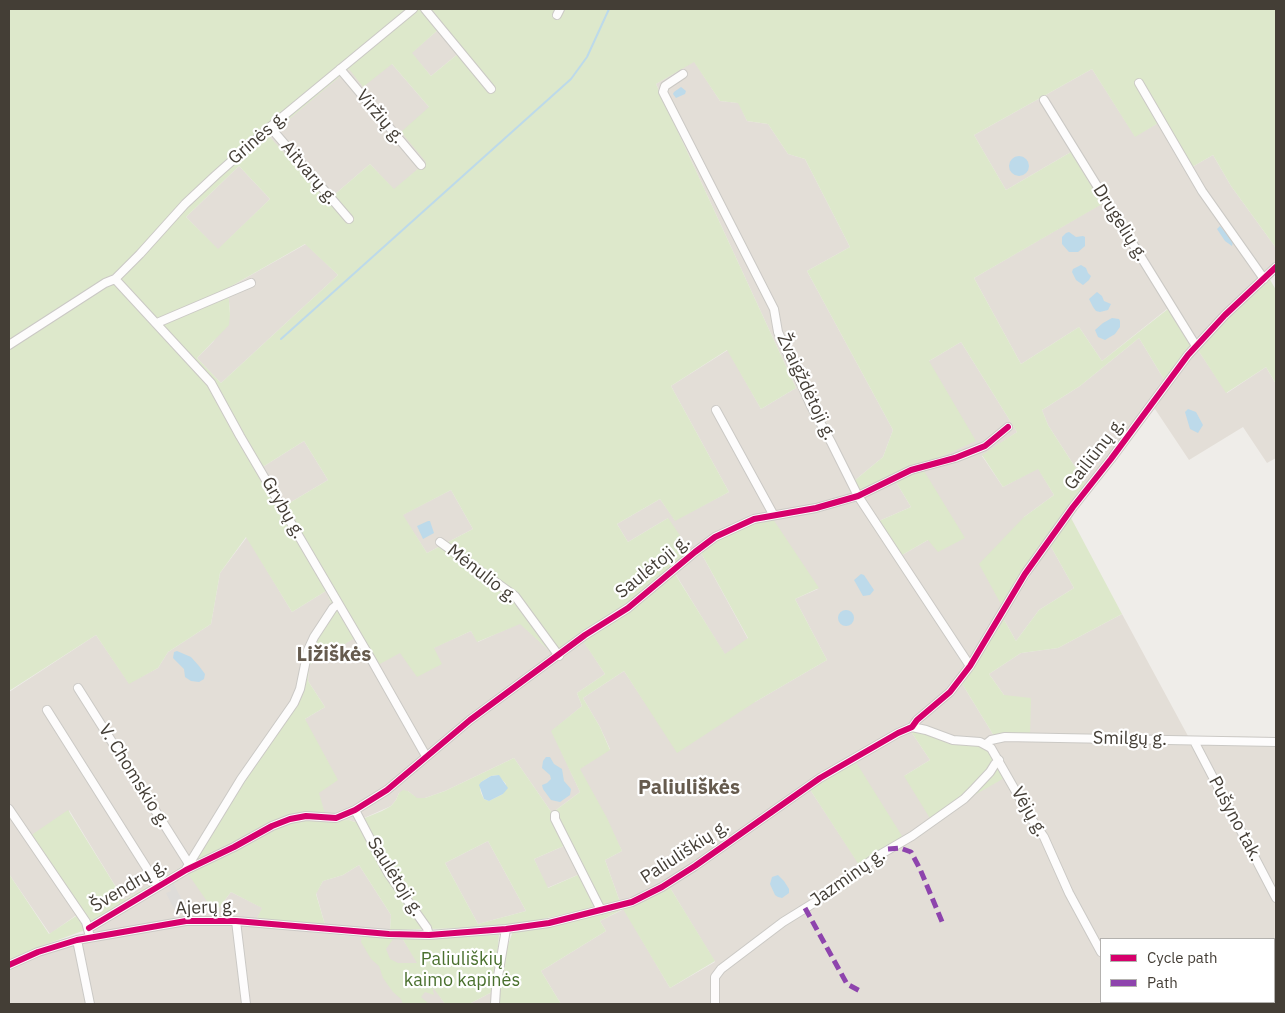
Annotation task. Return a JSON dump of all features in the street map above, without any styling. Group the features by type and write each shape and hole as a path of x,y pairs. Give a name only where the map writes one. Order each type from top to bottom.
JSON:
{"street":[{"name":"Grinės g.","path":"9,345 105,283 115,279 185,204 270,127 413,9"},
{"path":"425,9 491,89"},
{"name":"Viržių g.","path":"340,69 421,165"},
{"name":"Žvaigždėtoji g.","path":"683,74 665,86 663,92 774,309 778,332 811,406 858,496 970,666"},
{"path":"1139,83 1202,191 1264,279"},
{"name":"Drugelių g.","path":"1044,100 1196,346"},
{"name":"Aitvarų g.","path":"270,127 349,219"},
{"name":"Gailiūnų g.","path":"961,678 1025,574 1073,507 1196,346 1225,315 1276,267"},
{"name":"Grybų g.","path":"115,279 211,383 426,756"},
{"path":"157,323 251,283"},
{"path":"716,410 773,514"},
{"name":"Saulėtoji g.","path":"429,935 427,928 388,872 355,810 387,790 470,720 585,635 628,608 715,537 740,524 773,514 816,508 858,496 911,470 955,458 985,446 1008,427"},
{"name":"Mėnulio g.","path":"440,542 515,596 559,656"},
{"name":"Švendrų g.","path":"89,928 188,867 246,771 294,703 300,689 308,650 314,637 333,608 338,604"},
{"name":"Paliuliškių g.","path":"349,932 429,935 506,930 549,923 632,902 662,887 695,866 820,778 898,733 912,727 950,692 961,678"},
{"name":"V. Chomskio g.","path":"78,688 188,867"},
{"name":"Švendrų g.","path":"47,710 158,886"},
{"path":"912,727 952,740 986,744"},
{"name":"Smilgų g.","path":"986,744 991,740 1005,737 1276,742"},
{"name":"Pušyno tak.","path":"1194,741 1276,898"},
{"name":"Vėjų g.","path":"986,744 999,760 1031,818 1044,837 1069,894 1100,950"},
{"name":"Jazminų g.","path":"715,1004 715,977 721,969 783,922 825,896 876,857 912,836 964,799 999,760"},
{"path":"9,809 89,928 90,937"},
{"path":"188,867 290,819 306,816 336,818 355,810"},
{"path":"555,814 555,819 601,910"},
{"path":"236,920 246,1004"},
{"name":"Ajerų g.","path":"10,963 77,940 186,921 236,920 349,932"},
{"path":"495,1004 506,930"},
{"path":"77,940 90,1004"}],"shaded area":[{"path":"439,29 459,53 431,76 411,53"},
{"path":"694,61 720,101 739,103 747,121 768,124 788,154 805,159 850,247 807,271 893,430 883,457 854,481 893,477 911,507 879,521 902,555 928,540 920,466 929,361 961,342 1017,432 982,456 1003,487 1038,468 1054,495 1024,517 1003,608 966,666 940,699 914,720 817,776 668,881 620,902 605,860 622,851 579,769 610,749 583,698 624,671 644,701 755,702 827,660 795,599 818,589 700,551 748,639 725,655 670,565 668,518 628,542 617,524 660,499 675,520 729,492 671,386 728,350 761,409 796,388 656,84"},
{"path":"392,64 429,107 427,162 394,190 370,164 327,201 268,136 350,68"},
{"path":"1092,69 1135,136 1165,119 1192,167 1213,155 1231,186 1276,248 1276,261 1191,347 1167,309 1102,361 1079,327 1021,364 974,278 1101,204 1071,152 1006,190 974,135"},
{"path":"239,166 270,199 218,250 186,217"},
{"path":"306,244 338,275 221,383 197,358 213,342 230,314 228,288"},
{"path":"1139,338 1165,381 1086,484 1048,425 1042,410 1080,386"},
{"path":"1198,350 1227,393 1266,367 1276,384 1276,458 1267,463 1243,427 1189,460 1153,406"},
{"path":"304,441 328,480 286,505 261,468"},
{"path":"451,490 473,529 427,553 402,515"},
{"path":"247,537 292,612 326,591 332,605 299,675 294,698 239,774 183,866 124,900 69,810 82,911 50,934 9,874 9,692 96,635 129,683 158,668 168,652 211,624 220,573"},
{"path":"1050,545 1074,588 1039,610 1016,641 1003,618"},
{"path":"1122,614 1188,736 1276,737 1276,980 1275,938 1100,938 1100,1003 1232,1003 718,1004 717,987 720,975 715,974 714,1004 561,1004 541,971 606,931 600,921 624,909 670,988 715,962 669,886 809,788 859,864 854,759 910,730 930,760 904,776 985,747 950,744 913,729 961,682 994,736 1004,695 989,674 1021,653 1058,648"},
{"path":"520,623 553,654 579,634 605,674 577,693 582,706 552,731 580,792 552,813 514,758 445,791 425,798 416,798 408,791 399,793 391,806 355,822 349,820 327,822 318,793 305,719 325,707 308,681 309,665 361,634 400,653 433,648 471,631 478,642"},
{"path":"488,841 526,911 478,924 445,863"},
{"path":"566,845 580,874 547,888 534,859"},
{"path":"359,865 391,915 390,930 325,925 316,893 323,881 343,875"},
{"path":"187,871 218,909 231,892 263,908 256,920 185,917 107,931 93,931 94,929"},
{"path":"173,883 188,911 176,913 166,893 171,891 168,886"},
{"path":"231,924 349,936 402,938 445,1004 9,1004 9,969 51,950 183,925"},
{"path":"494,991 493,1004 469,1004"}],"green space":[{"path":"9,9 1276,9 1276,248 1231,186 1213,155 1192,167 1165,119 1135,137 1092,69 974,135 1006,190 1071,152 1102,204 974,278 1021,364 1079,327 1102,361 1168,309 1191,347 1165,381 1139,338 1080,386 1042,410 1048,425 1086,484 1003,608 979,564 1024,517 1054,495 1038,469 1003,487 982,455 1017,432 961,342 929,361 976,441 921,466 965,538 938,552 928,540 902,555 879,521 911,507 893,477 860,492 854,481 883,457 893,430 807,271 850,247 805,159 788,154 768,124 747,121 738,103 720,101 694,62 656,84 796,388 761,409 727,350 671,386 729,492 675,521 660,499 617,524 628,542 668,518 690,550 670,566 725,654 748,638 700,551 731,531 771,516 819,588 795,599 827,660 755,702 677,753 624,671 583,698 600,727 610,750 580,769 607,818 622,851 605,860 620,902 506,927 390,930 391,915 359,865 343,875 323,881 316,894 325,925 256,920 262,908 231,892 218,909 213,910 186,871 96,926 39,947 9,961 9,874 49,934 82,912 30,836 68,810 124,900 183,866 239,774 294,698 299,675 332,605 326,591 292,612 246,537 220,573 211,624 168,652 158,668 129,684 96,635 9,691","holes":["439,29 459,53 431,76 412,53","392,64 429,107 401,132 426,162 394,189 370,164 327,201 269,136 349,69 363,87","239,166 270,199 218,249 186,217","305,244 338,275 221,383 197,358 229,325 228,288","304,441 328,480 286,505 261,468","451,490 473,529 427,553 403,515","520,624 553,654 579,635 605,674 577,693 582,706 551,731 580,792 552,813 514,758 445,791 425,798 417,798 408,791 403,790 391,806 355,822 349,820 327,821 319,793 338,780 305,719 325,707 308,681 309,665 360,635 378,665 400,653 417,677 442,664 434,648 471,631 477,642","498,775 506,784 503,794 489,801 484,799 481,793 481,782 491,776","488,841 526,911 478,924 445,863","566,845 580,874 548,888 534,859"]},
{"path":"1269,278 1276,290 1276,384 1266,367 1226,393 1198,350 1218,325"},
{"path":"1070,516 1122,614 1058,648 1021,653 989,674 1004,695 1031,698 1030,735 994,736 961,682 1003,618 1016,641 1039,610 1074,588 1050,545"},
{"path":"913,729 950,744 985,746 992,753 1006,777 931,820 904,776 930,760 910,730"},
{"path":"854,759 902,836 859,865 809,788"},
{"path":"669,886 715,961 670,988 623,909 600,921 606,931 541,971 561,1004 498,1004 505,953 513,931 558,924"},
{"name":"Paliuliškių kaimo kapinės","path":"499,935 494,991 469,1004 445,1004 432,986 434,995 425,992 421,997 429,1004 403,1004 383,978 379,966 371,959 361,942 362,936 394,938 386,949 390,959 398,963 417,963 402,938"},
{"path":"1269,1003 1270,1004 1229,1004"}],"water":[{"path":"681,87 686,91 685,94 676,98 673,94"},
{"path":"1019,156 1026,159 1029,166 1026,173 1019,176 1012,173 1009,166 1012,159"},
{"path":"1220,226 1233,242 1232,246 1225,241 1217,229"},
{"path":"1069,232 1076,237 1085,237 1085,246 1078,252 1069,252 1062,244 1062,237"},
{"path":"1081,265 1086,268 1091,276 1083,285 1076,280 1072,272 1073,269"},
{"path":"1097,292 1104,301 1111,304 1108,310 1100,312 1096,311 1093,307 1089,299"},
{"path":"1112,318 1119,319 1120,321 1120,327 1115,334 1105,340 1098,337 1095,330"},
{"path":"1188,409 1196,412 1203,425 1198,433 1190,429 1185,412"},
{"path":"430,521 434,533 423,539 417,526"},
{"path":"861,574 864,575 874,590 870,595 863,596 854,580"},
{"path":"846,610 854,618 846,626 838,618"},
{"path":"177,651 191,657 205,674 204,679 199,682 191,681 185,677 184,669 173,658 174,652"},
{"path":"546,757 550,757 554,764 562,769 564,781 571,789 570,795 560,802 551,800 543,789 542,785 551,779 550,775 542,768"},
{"path":"499,775 508,788 503,794 489,801 484,799 479,785 491,776"},
{"path":"778,875 789,889 789,893 782,898 775,895 770,884 772,877"}],"waterway":[{"path":"281,339 571,79 587,57 609,9"}],"marked path":[{"path":"888,849 900,848 911,852 943,924"},
{"path":"805,908 847,984 860,991"}],"cycle path":[{"path":"9,965 38,952 77,940 186,921 236,921 389,934 429,935 506,929 549,923 632,902 662,887 820,778 898,733 912,727 917,720 950,692 970,666 1025,574 1188,355 1225,315 1276,267"},
{"path":"89,928 186,870 272,826 290,819 306,816 336,818 355,810 387,790 470,720 585,635 628,608 715,537 754,519 816,508 858,496 911,470 955,458 985,446 1008,427"}],"district":[{"name":"Ližiškės","path":"334,655"},
{"name":"Paliuliškės","path":"689,788"}]}
